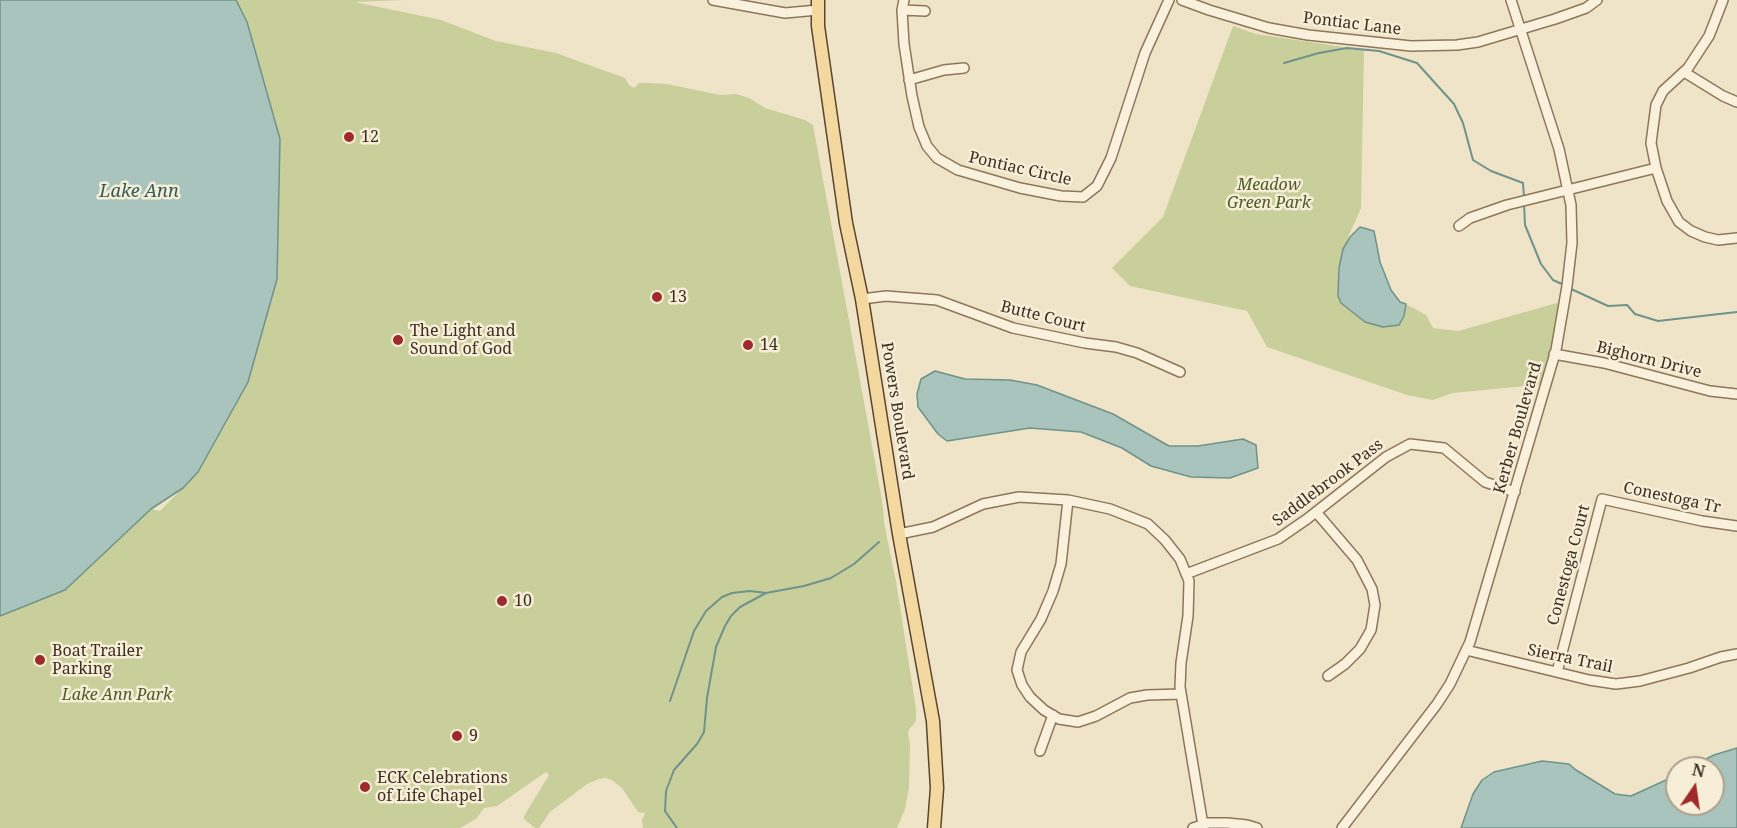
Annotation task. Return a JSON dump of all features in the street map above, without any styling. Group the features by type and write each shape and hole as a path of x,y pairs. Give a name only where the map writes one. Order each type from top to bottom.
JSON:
{"main road":[{"name":"Powers Boulevard","path":"818,5 818,26 846,223 862,299 899,534 933,721 937,788 934,828"}],"street":[{"path":"713,0 785,13 818,5"},
{"name":"Pontiac Circle","path":"903,5 904,44 919,127 927,146 936,158 958,170 1020,188 1061,196 1083,197 1097,186 1111,158 1145,53 1168,0"},
{"name":"Pontiac Lane","path":"1182,0 1269,28 1308,35 1411,46 1467,44 1520,30 1586,8 1597,0"},
{"name":"Kerber Boulevard","path":"1342,828 1437,704 1450,684 1466,650 1499,549 1554,354 1567,286 1572,243 1571,205 1559,149 1511,0"},
{"path":"1723,0 1708,36 1684,72 1664,91 1656,105 1651,143 1656,168 1667,201 1679,222 1705,237 1719,240 1737,238"},
{"path":"903,5 924,11"},
{"path":"909,80 944,70 964,68"},
{"path":"1684,72 1716,93 1737,102"},
{"path":"1460,226 1470,218 1507,205 1656,168"},
{"name":"Butte Court","path":"862,299 886,296 938,300 1013,328 1137,353 1180,372"},
{"name":"Bighorn Drive","path":"1554,354 1604,363 1710,391 1737,394"},
{"name":"Saddlebrook Pass","path":"1186,574 1278,539 1386,457 1410,444 1444,448 1485,482 1515,492"},
{"path":"899,534 933,527 983,504 1019,497 1068,500 1110,509 1148,524 1165,540 1179,559 1189,581 1188,616 1181,663 1181,694 1198,826 1227,823 1257,828"},
{"name":"Conestoga Tr","path":"1602,499 1702,521 1737,526"},
{"name":"Conestoga Court","path":"1557,672 1602,499"},
{"path":"1068,500 1061,564 1053,591 1041,619 1021,652 1017,670 1022,685 1030,697 1059,719 1078,722 1096,716 1130,698 1181,694"},
{"path":"1316,512 1357,560 1372,589 1375,605 1371,630 1360,649 1328,676"},
{"name":"Sierra Trail","path":"1466,650 1616,684 1640,681 1737,654"},
{"path":"1040,751 1053,715"}],"green space":[{"name":"Lake Ann Park","path":"236,0 405,0 355,2 441,20 496,41 556,53 625,78 634,88 639,83 667,84 720,95 736,94 749,98 765,108 805,120 813,125 883,507 916,709 916,720 908,734 909,788 905,809 897,828 643,828 642,820 645,813 638,812 622,788 606,778 587,784 550,812 539,828 535,828 524,819 524,816 549,775 546,772 497,806 484,808 476,819 460,828 0,828 0,616 65,590 151,509 160,511 198,472 247,22"},
{"name":"Meadow Green Park","path":"1233,26 1256,34 1364,50 1361,208 1343,249 1338,296 1344,306 1365,322 1404,316 1406,304 1426,315 1433,328 1458,331 1564,301 1546,384 1453,393 1433,400 1407,395 1267,347 1247,311 1130,286 1112,268 1163,217"}],"water":[{"name":"Lake Ann","path":"0,0 236,0 247,22 280,139 277,279 248,382 198,472 183,488 151,509 65,590 0,616"},
{"path":"1360,227 1374,231 1380,262 1391,290 1400,302 1406,304 1404,316 1399,325 1383,327 1365,322 1341,303 1338,296 1339,268 1343,249"},
{"path":"935,371 965,379 1010,380 1037,385 1113,414 1169,446 1198,446 1243,439 1256,445 1258,468 1230,478 1191,477 1151,466 1122,448 1081,432 1030,428 947,441 938,434 918,407 917,394 921,379"},
{"path":"1737,748 1737,828 1461,828 1473,794 1482,780 1494,772 1542,761 1569,764 1615,794 1631,796 1665,780 1665,816 1725,816 1725,756 1712,756"}],"waterway":[{"path":"1284,63 1347,48 1379,51 1417,63 1454,104 1463,123 1473,160 1491,171 1523,183 1524,197"},
{"path":"1524,203 1525,225 1541,264 1553,280 1564,285"},
{"path":"1569,288 1608,306 1627,305 1635,314 1658,321 1737,312"},
{"path":"677,828 665,811 666,791 674,770 697,744 704,732 716,647 731,616 740,607 766,593 831,578 854,564 879,542"},
{"path":"670,701 694,631 706,611 722,597 732,593 750,591 766,593"}],"place":[{"name":"12","path":"349,137"},
{"name":"13","path":"657,297"},
{"name":"The Light and Sound of God","path":"398,340"},
{"name":"14","path":"748,345"},
{"name":"10","path":"502,601"},
{"name":"Boat Trailer Parking","path":"40,660"},
{"name":"9","path":"457,736"},
{"name":"ECK Celebrations of Life Chapel","path":"365,787"}]}
